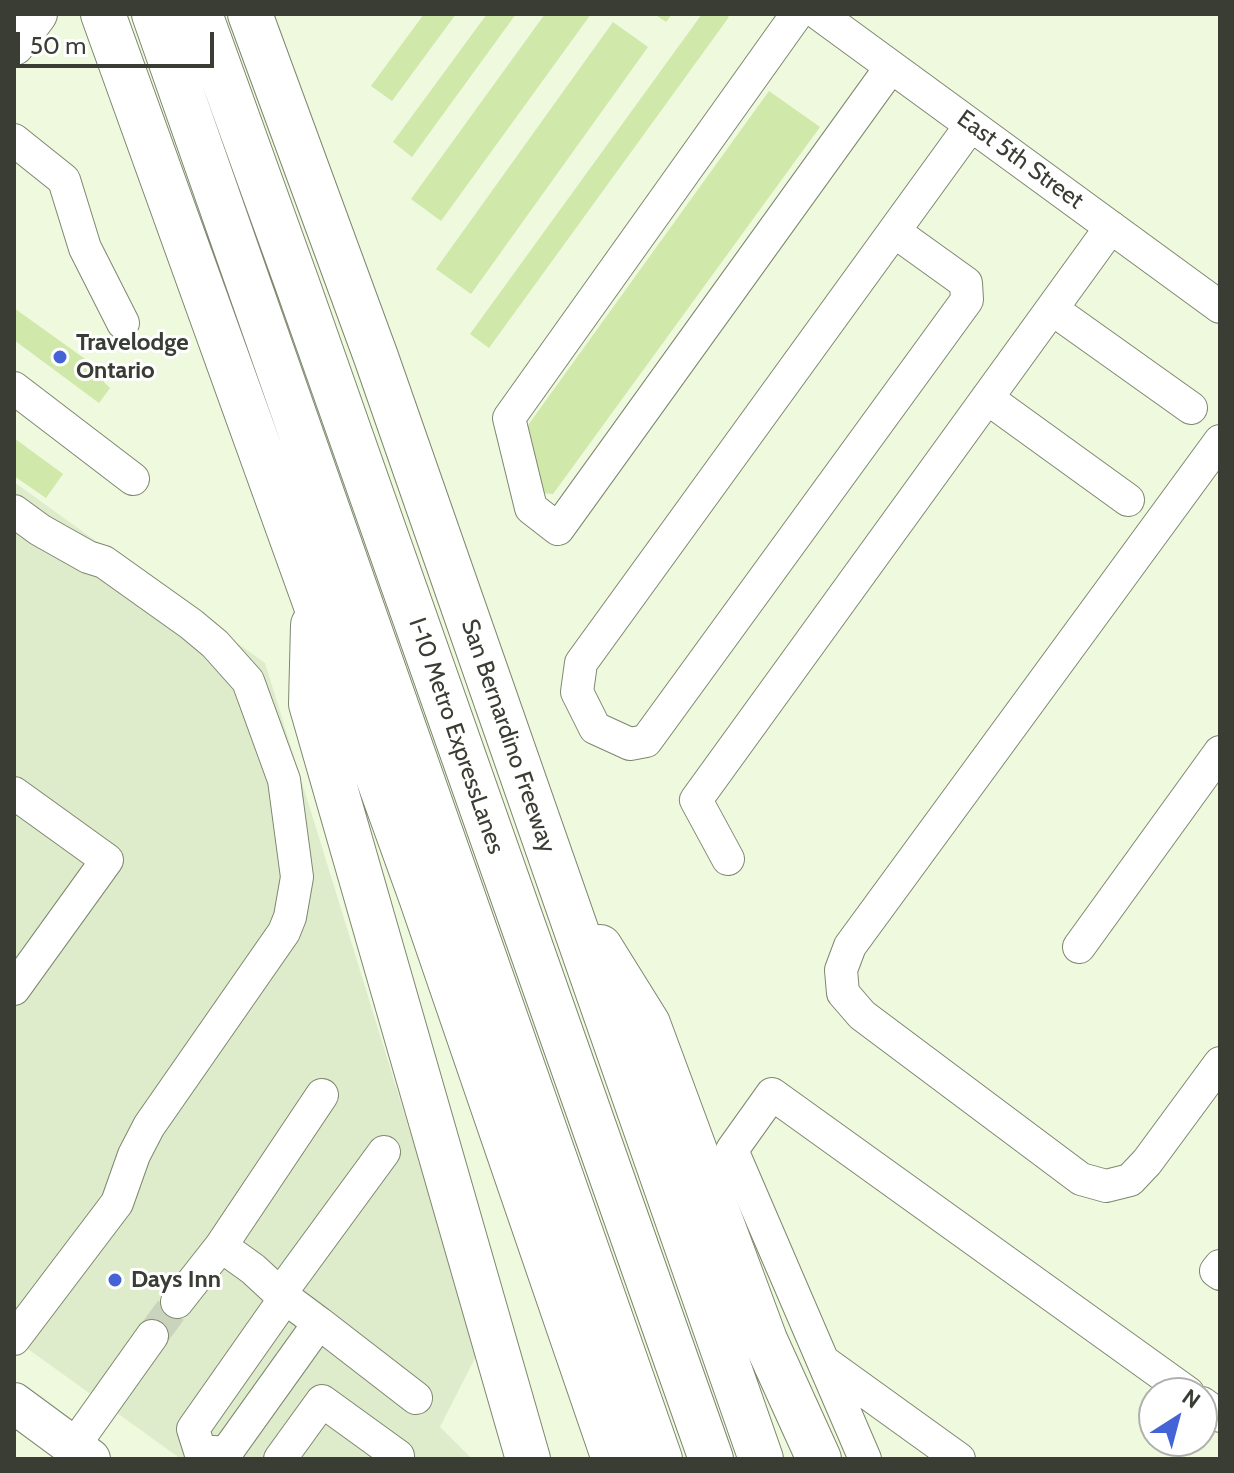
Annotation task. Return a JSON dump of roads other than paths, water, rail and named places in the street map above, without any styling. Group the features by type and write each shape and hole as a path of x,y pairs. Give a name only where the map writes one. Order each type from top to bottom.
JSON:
{"highway":[{"path":"103,14 421,897 614,1459"},
{"name":"I-10 Metro ExpressLanes","path":"154,14 660,1459"},
{"name":"I-10 Metro ExpressLanes","path":"200,14 711,1459"},
{"name":"San Bernardino Freeway","path":"250,14 376,357 761,1459"},
{"path":"314,602 311,704 528,1459"},
{"path":"555,873 648,1024 765,1340 819,1459"}],"main road":[{"path":"14,1403 82,1453"}],"street":[{"path":"797,14 509,418 531,508 558,529 891,67"},
{"name":"East 5th Street","path":"819,14 1220,307"},
{"path":"895,232 966,283 967,300 646,741 630,744 595,728 577,692 581,663 971,125"},
{"path":"14,140 64,180 85,248 123,323"},
{"path":"728,859 696,800 1111,227"},
{"path":"1052,309 1191,408"},
{"path":"14,388 133,479"},
{"path":"987,398 1128,500"},
{"path":"1220,441 850,946 841,970 843,993 862,1015 1081,1179 1106,1186 1130,1180 1147,1162 1220,1063"},
{"path":"14,511 40,530 88,557 104,562 129,579 191,624 243,674 284,780 297,877 284,932 149,1126 134,1155 117,1203 14,1339"},
{"path":"1079,947 1220,752"},
{"path":"14,793 107,860 14,989"},
{"path":"865,1459 732,1150 772,1094 1166,1377"},
{"path":"177,1302 221,1246 322,1095"},
{"path":"319,1323 226,1453 197,1455 193,1429 384,1152"},
{"path":"221,1246 416,1398"},
{"path":"1220,1266 1216,1271 1220,1274"},
{"path":"82,1453 152,1336"},
{"path":"823,1361 959,1459"},
{"path":"280,1459 322,1401 398,1456 396,1459"}],"tunnel":[{"path":"152,1336 177,1302"}],"place":[{"name":"Travelodge Ontario","path":"60,357"},
{"name":"Days Inn","path":"115,1280"}]}
